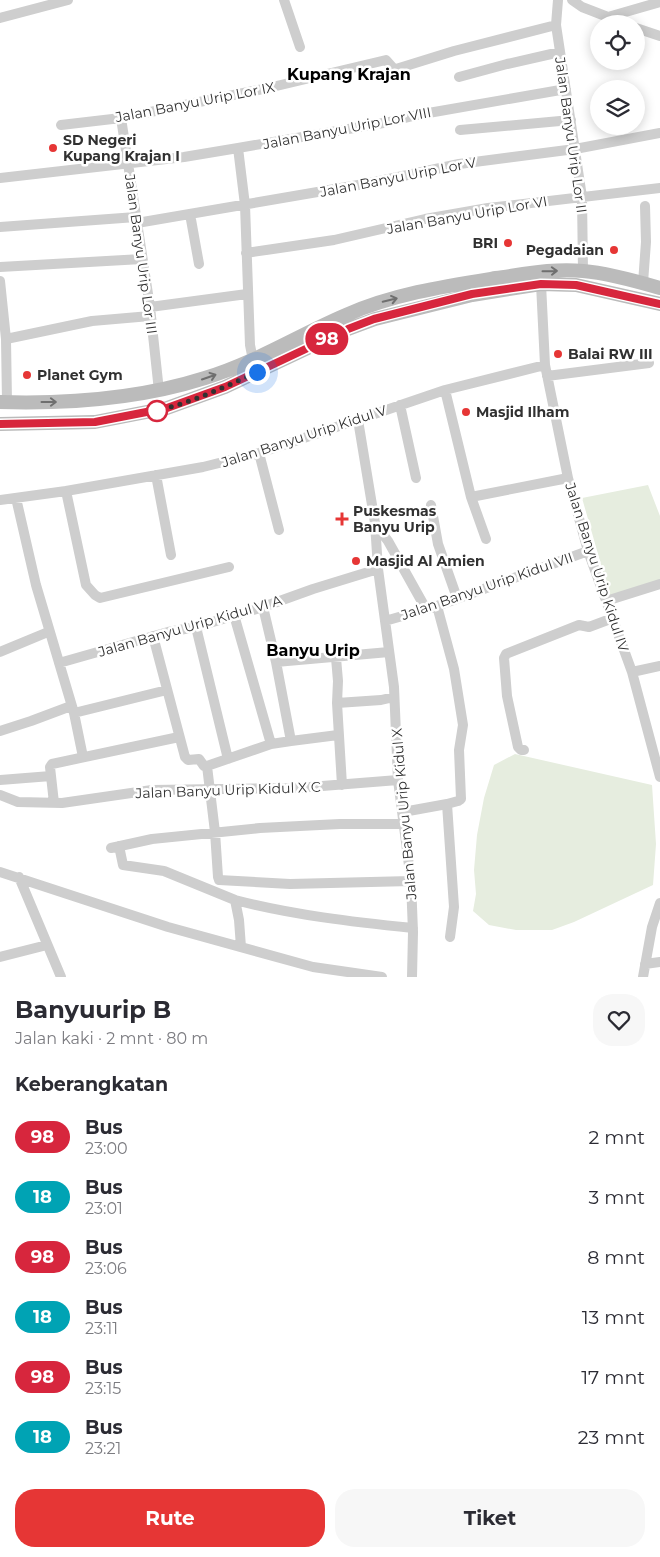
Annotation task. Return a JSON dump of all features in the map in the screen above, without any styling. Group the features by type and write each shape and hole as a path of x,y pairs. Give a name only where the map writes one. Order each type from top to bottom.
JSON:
{"main road":[{"path":"3,402 59,402 102,399 159,390 207,378 253,360 371,305 458,284 543,271 583,270 660,288"},
{"path":"0,424 95,422 167,408 225,387 348,329 374,319 472,294 541,284 576,285 660,304"},
{"path":"371,305 374,319"}],"street":[{"path":"0,18 68,0"},
{"path":"284,0 300,47"},
{"name":"Jalan Banyu Urip Lor II","path":"558,0 556,25 582,197 583,270"},
{"path":"572,0 582,7 601,15"},
{"path":"618,15 660,2"},
{"name":"Jalan Banyu Urip Lor IX","path":"61,125 121,118 268,88 386,60 396,69 454,51 556,25"},
{"path":"645,31 660,36"},
{"path":"459,77 560,52"},
{"name":"Jalan Banyu Urip Lor VIII","path":"0,178 184,157 566,89"},
{"name":"Jalan Banyu Urip Lor III","path":"121,118 150,312 159,390"},
{"path":"460,130 571,120"},
{"name":"Jalan Banyu Urip Lor V","path":"0,227 136,220 190,214 370,183 459,164 575,149 660,134"},
{"path":"238,148 245,204 247,294 250,345 253,360"},
{"name":"Jalan Banyu Urip Lor VI","path":"246,253 334,240 425,219 488,208 660,188"},
{"path":"643,283 646,242 644,206"},
{"path":"190,214 199,264"},
{"path":"0,267 142,259"},
{"path":"0,281 6,339 3,402"},
{"name":"Jalan Banyu Urip Kidul IV","path":"541,284 545,365 568,478 588,550 632,672 660,777"},
{"path":"6,339 92,321 247,294"},
{"path":"547,376 649,363"},
{"name":"Jalan Banyu Urip Kidul V","path":"0,500 66,491 203,467 259,452 445,390 545,365"},
{"path":"445,390 471,497 486,539"},
{"path":"400,405 416,478"},
{"name":"Jalan Banyu Urip Kidul X","path":"358,420 375,523 378,569 394,698 398,780 412,881 412,977"},
{"path":"259,452 279,530"},
{"path":"156,475 172,555"},
{"path":"471,497 568,478"},
{"path":"66,491 86,585 100,598 230,567"},
{"path":"16,498 48,632 59,663 83,757"},
{"path":"431,505 438,544 457,598"},
{"path":"375,523 392,548 426,609"},
{"name":"Jalan Banyu Urip Kidul VII","path":"385,621 437,606 588,550"},
{"name":"Jalan Banyu Urip Kidul VI A","path":"59,663 153,636 196,627 378,569"},
{"path":"606,601 660,584"},
{"path":"403,812 447,804 461,799 459,750 463,725 454,669 437,606"},
{"path":"263,607 276,662 290,738"},
{"path":"234,615 271,744"},
{"path":"524,750 520,750 518,747 507,696 504,658 506,654 579,625 589,627 612,618"},
{"path":"196,627 228,759"},
{"path":"0,652 48,632"},
{"path":"153,636 184,757 188,760 199,759 204,766 207,766 290,738 338,735"},
{"path":"276,662 389,652"},
{"path":"336,658 338,735 342,785"},
{"path":"632,672 660,666"},
{"path":"0,731 72,710 167,690"},
{"path":"337,703 394,698"},
{"path":"54,803 50,767 52,764 179,737"},
{"path":"207,766 219,880 290,884 412,881"},
{"path":"0,780 51,776"},
{"name":"Jalan Banyu Urip Kidul X C","path":"0,795 18,802 62,803 152,790 297,788 398,780"},
{"path":"447,804 454,907 450,937"},
{"path":"405,824 260,828 152,840 115,847 123,865 164,871 235,900 322,917 413,928"},
{"path":"0,872 168,927 313,967 325,972 382,977"},
{"path":"19,878 61,977"},
{"path":"235,900 241,947"},
{"path":"642,977 645,964 655,941 660,903"},
{"path":"0,957 47,945"},
{"path":"645,964 660,962"}],"shaded area":[{"path":"648,485 660,516 660,581 610,596 582,498"},
{"path":"515,754 652,785 656,844 653,885 574,922 552,930 516,930 489,925 473,911 476,894 474,870 477,835 484,798 494,765"}],"bus line":[{"name":"98","path":"0,424 95,422 135,416 167,408 225,387 348,329 374,319 472,294 541,284 576,285 660,304"}],"place":[{"name":"SD Negeri Kupang Krajan I","path":"53,148"},
{"name":"BRI","path":"508,243"},
{"name":"Pegadaian","path":"614,250"},
{"name":"Balai RW III","path":"558,354"},
{"name":"Planet Gym","path":"27,375"},
{"name":"Masjid Ilham","path":"466,412"},
{"name":"Puskesmas Banyu Urip","path":"342,519"},
{"name":"Masjid Al Amien","path":"356,561"}],"district":[{"name":"Kupang Krajan","path":"349,74"},
{"name":"Banyu Urip","path":"313,650"}],"route":[{"path":"157,411 151,412 210,393 257,372"}]}
